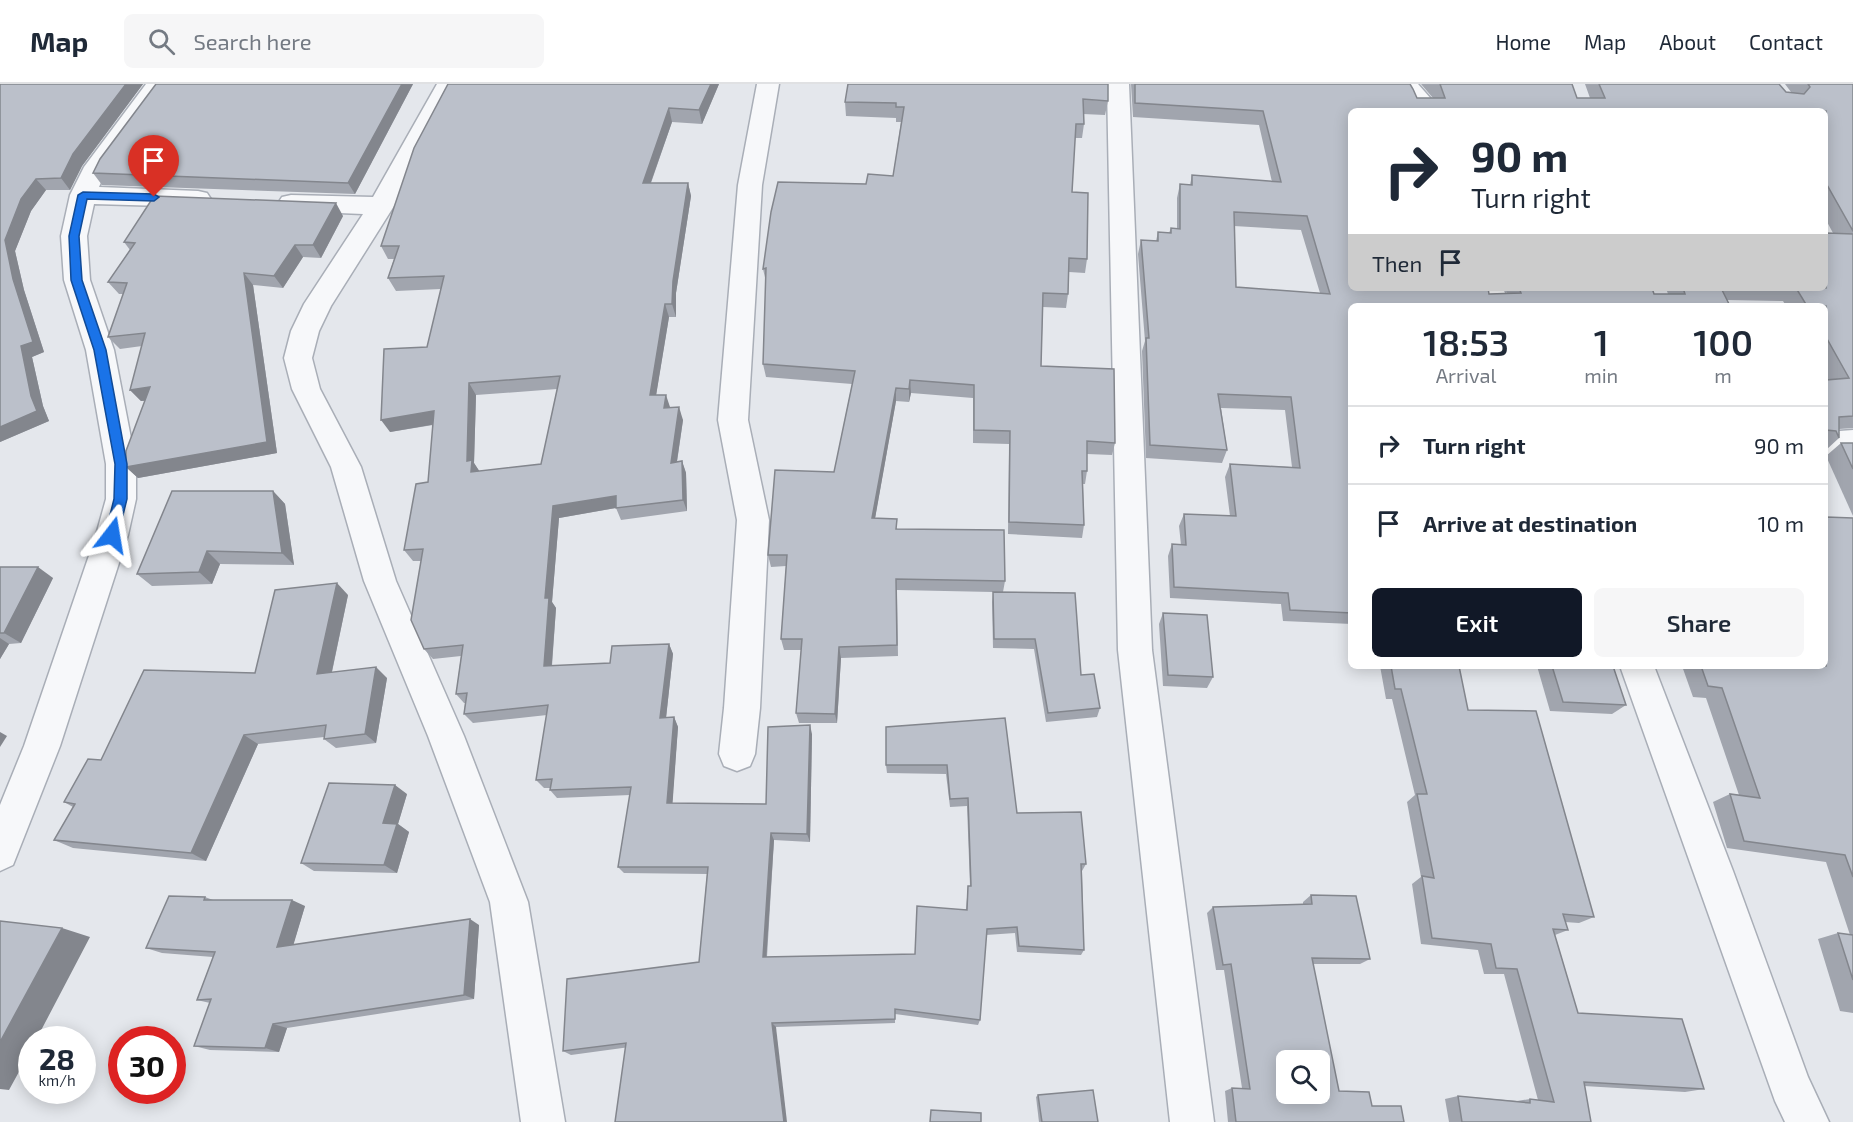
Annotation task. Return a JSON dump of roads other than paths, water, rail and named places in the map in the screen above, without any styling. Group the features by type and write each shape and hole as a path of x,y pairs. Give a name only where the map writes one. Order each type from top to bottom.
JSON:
{"street":[{"path":"0,852 42,746 112,535 121,499 121,464 100,350 77,280 74,236 83,195 96,167 158,84"},
{"path":"448,84 381,206 318,304 305,331 298,358 306,389 346,467 380,581 446,736 509,902 543,1122"},
{"path":"737,754 742,708 753,520 733,420 750,185 768,84"},
{"path":"1118,84 1135,650 1192,1122"},
{"path":"1406,84 1420,100 1423,108"},
{"path":"83,195 225,200"},
{"path":"273,202 381,206"},
{"path":"1828,443 1853,442"},
{"path":"1638,669 1714,871 1790,1086 1807,1122"}]}
